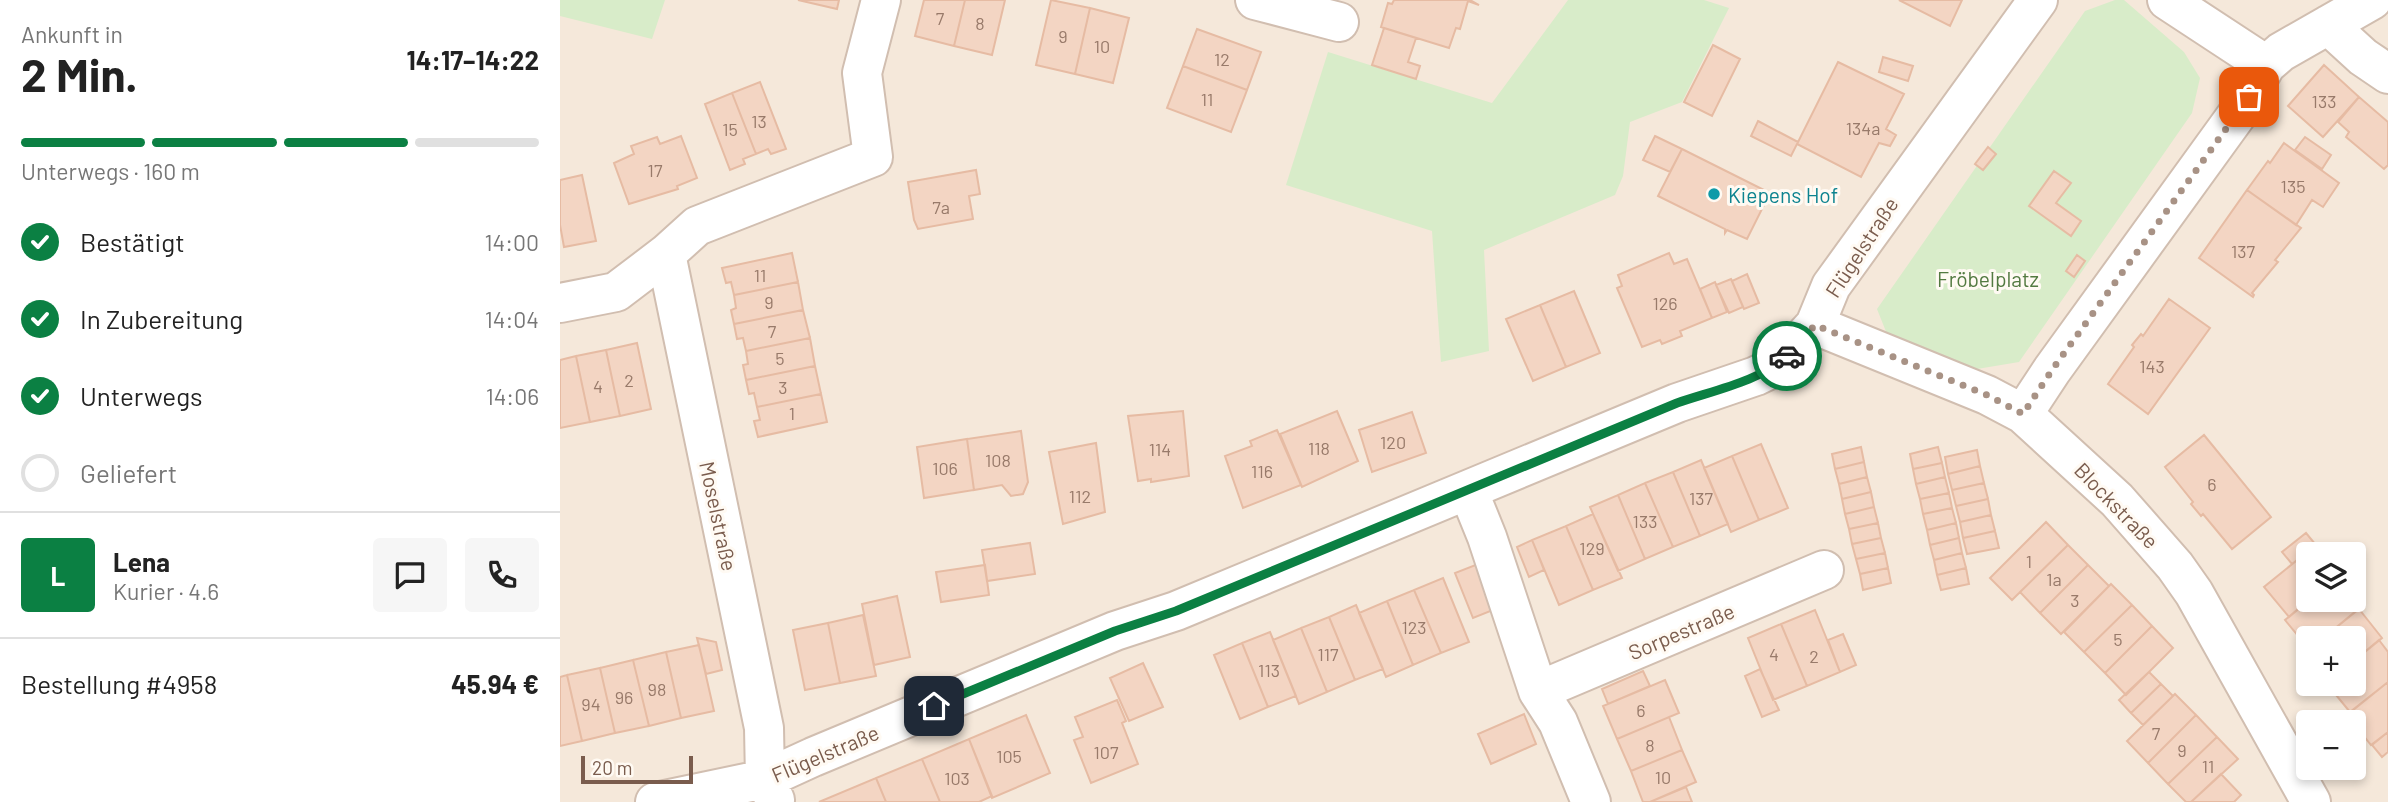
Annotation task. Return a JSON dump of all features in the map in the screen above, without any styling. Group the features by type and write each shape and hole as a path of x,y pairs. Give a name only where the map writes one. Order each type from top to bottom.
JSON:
{"street":[{"path":"560,303 616,292 666,254 697,226 873,157 862,73 881,0"},
{"path":"1255,0 1339,22"},
{"name":"Flügelstraße","path":"655,802 771,791 813,757 1115,631 1176,611 1677,403 1777,366 1815,325 1831,286 2038,0"},
{"path":"2167,0 2266,65"},
{"path":"2023,414 2241,109 2266,65 2281,52 2372,0"},
{"path":"2328,25 2362,57 2388,74"},
{"name":"Moselstraße","path":"666,254 764,728 771,791"},
{"name":"Blockstraße","path":"1815,325 1987,395 2023,414 2117,500 2175,566 2210,619 2311,802"},
{"path":"1468,490 1487,537 1538,691 1558,722 1591,802"},
{"name":"Sorpestraße","path":"1538,691 1824,570"}],"shaded area":[{"path":"560,0 2388,0 2388,802 560,802"}],"green space":[{"path":"560,0 665,0 652,39 560,16"},
{"path":"1568,0 1704,0 1729,8 1682,102 1630,122 1623,176 1615,195 1484,250 1489,351 1441,362 1432,231 1286,185 1328,52 1492,103"},
{"name":"Fröbelplatz","path":"2115,0 2124,0 2184,52 2200,78 2192,113 2019,362 1977,369 1887,334 1877,309 2085,11"}],"building":[{"path":"798,0 839,0 837,9"},
{"path":"924,0 965,0 954,46 915,36"},
{"path":"965,0 1005,0 992,55 954,46"},
{"path":"1051,0 1090,8 1075,74 1036,65"},
{"path":"1394,0 1470,0 1479,5 1468,1 1460,29 1456,28 1449,48 1381,27 1388,3 1392,4"},
{"path":"1899,0 1962,0 1950,26"},
{"path":"1090,8 1129,18 1113,83 1075,74"},
{"path":"1384,28 1416,38 1408,62 1420,66 1416,79 1372,65"},
{"path":"1197,29 1261,52 1247,90 1183,66"},
{"path":"1713,45 1740,59 1712,116 1684,102"},
{"path":"1883,57 1913,66 1908,81 1879,72"},
{"path":"1838,62 1904,94 1886,129 1896,135 1890,146 1879,143 1861,177 1797,144"},
{"path":"2324,65 2359,97 2323,137 2288,106"},
{"path":"1183,66 1247,90 1231,132 1167,108"},
{"path":"760,82 786,149 771,154 768,149 756,154 732,93"},
{"path":"732,93 756,154 743,159 745,164 730,170 705,104"},
{"path":"2359,97 2388,122 2388,165 2384,169 2346,137 2349,132 2338,122"},
{"path":"1758,121 1798,142 1791,156 1751,136"},
{"path":"681,136 697,178 677,186 678,189 629,204 614,163 634,154 631,146 657,137 660,144"},
{"path":"1655,136 1682,149 1670,172 1643,160"},
{"path":"2305,137 2331,155 2322,169 2295,150"},
{"path":"2284,143 2339,183 2323,207 2312,200 2296,225 2247,190"},
{"path":"1988,147 1996,154 1983,170 1975,164"},
{"name":"Kiepens Hof","path":"1682,149 1770,193 1747,239 1727,230 1725,233 1725,229 1658,196"},
{"path":"976,170 980,194 969,196 973,219 918,229 908,182"},
{"path":"2054,171 2071,183 2056,203 2081,221 2071,236 2029,206"},
{"path":"582,175 596,241 564,247 560,225 560,180"},
{"path":"2247,190 2301,228 2275,260 2278,262 2252,293 2253,297 2199,258"},
{"path":"792,253 798,282 734,295 731,282 726,283 722,268"},
{"path":"1669,253 1674,264 1687,259 1712,318 1680,331 1682,336 1662,344 1660,340 1642,347 1617,288 1622,286 1618,275"},
{"path":"2077,255 2085,261 2074,277 2066,271"},
{"path":"1747,274 1759,303 1744,309 1732,281"},
{"path":"1731,279 1743,307 1729,313 1716,285"},
{"path":"798,282 803,310 734,324 731,310 736,308 734,295"},
{"path":"1715,282 1727,312 1712,318 1700,289"},
{"path":"1574,291 1600,353 1566,367 1540,305"},
{"path":"2169,299 2210,328 2148,414 2108,384 2134,347 2132,345 2141,334 2143,336"},
{"path":"1540,305 1566,367 1533,381 1506,319"},
{"path":"803,310 810,338 746,351 743,338 737,339 734,324"},
{"path":"810,338 815,366 746,380 743,365 748,364 746,351"},
{"path":"637,343 651,409 620,416 606,350"},
{"path":"606,350 620,416 590,422 576,356"},
{"path":"576,356 590,422 560,428 560,360"},
{"path":"815,366 821,394 757,407 754,393 749,394 746,380"},
{"path":"821,394 827,422 758,437 754,421 760,420 757,407"},
{"path":"1183,411 1189,476 1151,482 1151,479 1138,481 1128,416"},
{"path":"1337,411 1358,461 1302,487 1280,434"},
{"path":"1412,412 1426,453 1372,472 1359,430"},
{"path":"1277,430 1301,485 1243,508 1225,456 1252,446 1250,441"},
{"path":"1021,431 1028,482 1023,494 1011,496 1002,485 974,490 967,439"},
{"path":"2204,435 2271,517 2232,549 2203,514 2201,516 2191,504 2193,502 2165,467"},
{"path":"967,439 974,490 924,498 917,447"},
{"path":"1096,443 1105,512 1063,524 1049,452"},
{"path":"1761,444 1788,508 1759,520 1732,456"},
{"path":"1861,447 1864,462 1835,469 1832,454"},
{"path":"1938,447 1942,463 1913,469 1910,454"},
{"path":"1977,450 1980,466 1948,474 1945,457"},
{"path":"1732,456 1759,520 1731,532 1704,468"},
{"path":"1701,460 1728,524 1700,536 1673,472"},
{"path":"1864,462 1867,477 1839,484 1835,469"},
{"path":"1942,463 1945,477 1916,484 1913,469"},
{"path":"1980,466 1984,483 1952,490 1948,474"},
{"path":"1673,472 1700,536 1673,547 1645,483"},
{"path":"1867,477 1871,492 1842,499 1839,484"},
{"path":"1945,477 1949,493 1920,499 1916,484"},
{"path":"1645,483 1673,547 1645,559 1618,495"},
{"path":"1984,483 1988,499 1956,506 1952,490"},
{"path":"1871,492 1874,507 1845,514 1842,499"},
{"path":"1949,493 1952,508 1923,514 1920,499"},
{"path":"1618,495 1645,559 1618,571 1590,507"},
{"path":"1988,499 1991,515 1960,522 1956,506"},
{"path":"1874,507 1878,523 1849,529 1845,514"},
{"path":"1952,508 1956,523 1927,530 1923,514"},
{"path":"1593,514 1622,578 1593,590 1566,526"},
{"path":"1991,515 1995,531 1963,538 1960,522"},
{"path":"2046,522 2068,545 2012,600 1990,578"},
{"path":"1878,523 1881,538 1852,544 1849,529"},
{"path":"1956,523 1959,538 1930,545 1927,530"},
{"path":"1566,526 1593,590 1559,605 1532,540"},
{"path":"1995,531 1999,548 1967,554 1963,538"},
{"path":"2306,533 2314,542 2296,542 2296,561 2292,564 2282,552"},
{"path":"1881,538 1885,553 1856,559 1852,544"},
{"path":"1959,538 1962,553 1934,560 1930,545"},
{"path":"1532,540 1544,570 1529,577 1517,547"},
{"path":"1030,543 1035,574 987,581 982,550"},
{"path":"2068,545 2088,565 2040,613 2020,592"},
{"path":"1885,553 1888,568 1860,574 1856,559"},
{"path":"1962,553 1966,568 1937,575 1934,560"},
{"path":"2296,561 2296,611 2289,617 2264,587"},
{"path":"1478,564 1493,610 1473,618 1455,573"},
{"path":"985,565 989,595 941,602 936,572"},
{"path":"2088,565 2109,586 2061,634 2040,613"},
{"path":"1888,568 1891,583 1863,590 1860,574"},
{"path":"1966,568 1969,584 1941,590 1937,575"},
{"path":"1443,578 1469,642 1441,653 1414,590"},
{"path":"2111,584 2132,605 2084,652 2064,632"},
{"path":"1414,590 1441,653 1413,665 1387,601"},
{"path":"897,596 910,657 874,665 862,604"},
{"path":"1387,601 1413,665 1386,677 1359,613"},
{"path":"1356,605 1383,669 1355,680 1329,617"},
{"path":"2132,605 2152,626 2105,673 2084,652"},
{"path":"1815,610 1840,672 1807,686 1781,624"},
{"path":"2296,611 2355,612 2338,626 2296,626 2296,633 2285,620"},
{"path":"2355,612 2361,612 2382,638 2366,651 2366,626 2338,626"},
{"path":"863,615 876,676 840,683 828,623"},
{"path":"1329,617 1355,680 1327,692 1301,628"},
{"path":"828,623 840,683 805,690 793,630"},
{"path":"1781,624 1807,686 1773,700 1748,638"},
{"path":"2152,626 2173,648 2126,695 2105,673"},
{"path":"1301,628 1327,692 1299,704 1273,640"},
{"path":"1270,632 1296,696 1268,707 1242,643"},
{"path":"1843,634 1856,665 1840,672 1828,640"},
{"path":"697,638 716,642 722,670 706,674"},
{"path":"2379,640 2388,652 2388,682 2353,710 2348,710 2337,696 2366,696 2366,651"},
{"path":"1242,643 1268,707 1240,719 1214,655"},
{"path":"699,645 714,711 681,718 666,652"},
{"path":"666,652 681,718 649,726 633,660"},
{"path":"633,660 649,726 615,733 600,668"},
{"path":"1143,663 1163,707 1129,721 1110,678"},
{"path":"600,668 615,733 582,741 567,675"},
{"path":"1760,669 1779,710 1762,717 1745,676"},
{"path":"1643,671 1650,686 1608,704 1602,689"},
{"path":"2149,672 2161,684 2131,713 2119,700"},
{"path":"567,675 582,741 560,746 560,677"},
{"path":"1665,680 1679,713 1617,739 1603,706"},
{"path":"2388,682 2388,732 2371,745 2366,739 2366,710 2353,710"},
{"path":"2161,684 2173,696 2143,725 2131,713"},
{"path":"2175,694 2196,715 2148,763 2127,741"},
{"path":"1117,700 1126,721 1122,723 1138,764 1091,783 1074,740 1083,737 1075,717"},
{"path":"1524,714 1536,744 1491,764 1478,734"},
{"path":"1026,715 1050,773 992,798 969,739"},
{"path":"2196,715 2217,737 2168,784 2148,763"},
{"path":"1669,717 1682,750 1631,771 1617,739"},
{"path":"2388,732 2388,752 2382,757 2372,745"},
{"path":"2217,737 2238,759 2191,802 2186,802 2168,784"},
{"path":"969,739 992,796 979,802 940,802 922,759"},
{"path":"1682,750 1696,782 1650,802 1643,802 1631,771"},
{"path":"922,759 940,802 886,802 876,778"},
{"path":"2221,774 2241,795 2234,802 2191,802"},
{"path":"876,778 886,802 819,802"},
{"path":"1686,787 1692,802 1650,802"}],"way so far":[{"path":"1787,356 1815,325 1987,395 2023,414 2249,97"}],"place":[{"name":"Kiepens Hof","path":"1714,194"}],"route":[{"path":"934,706 1115,631 1176,611 1677,403 1756,376 1777,366 1787,356"}]}
